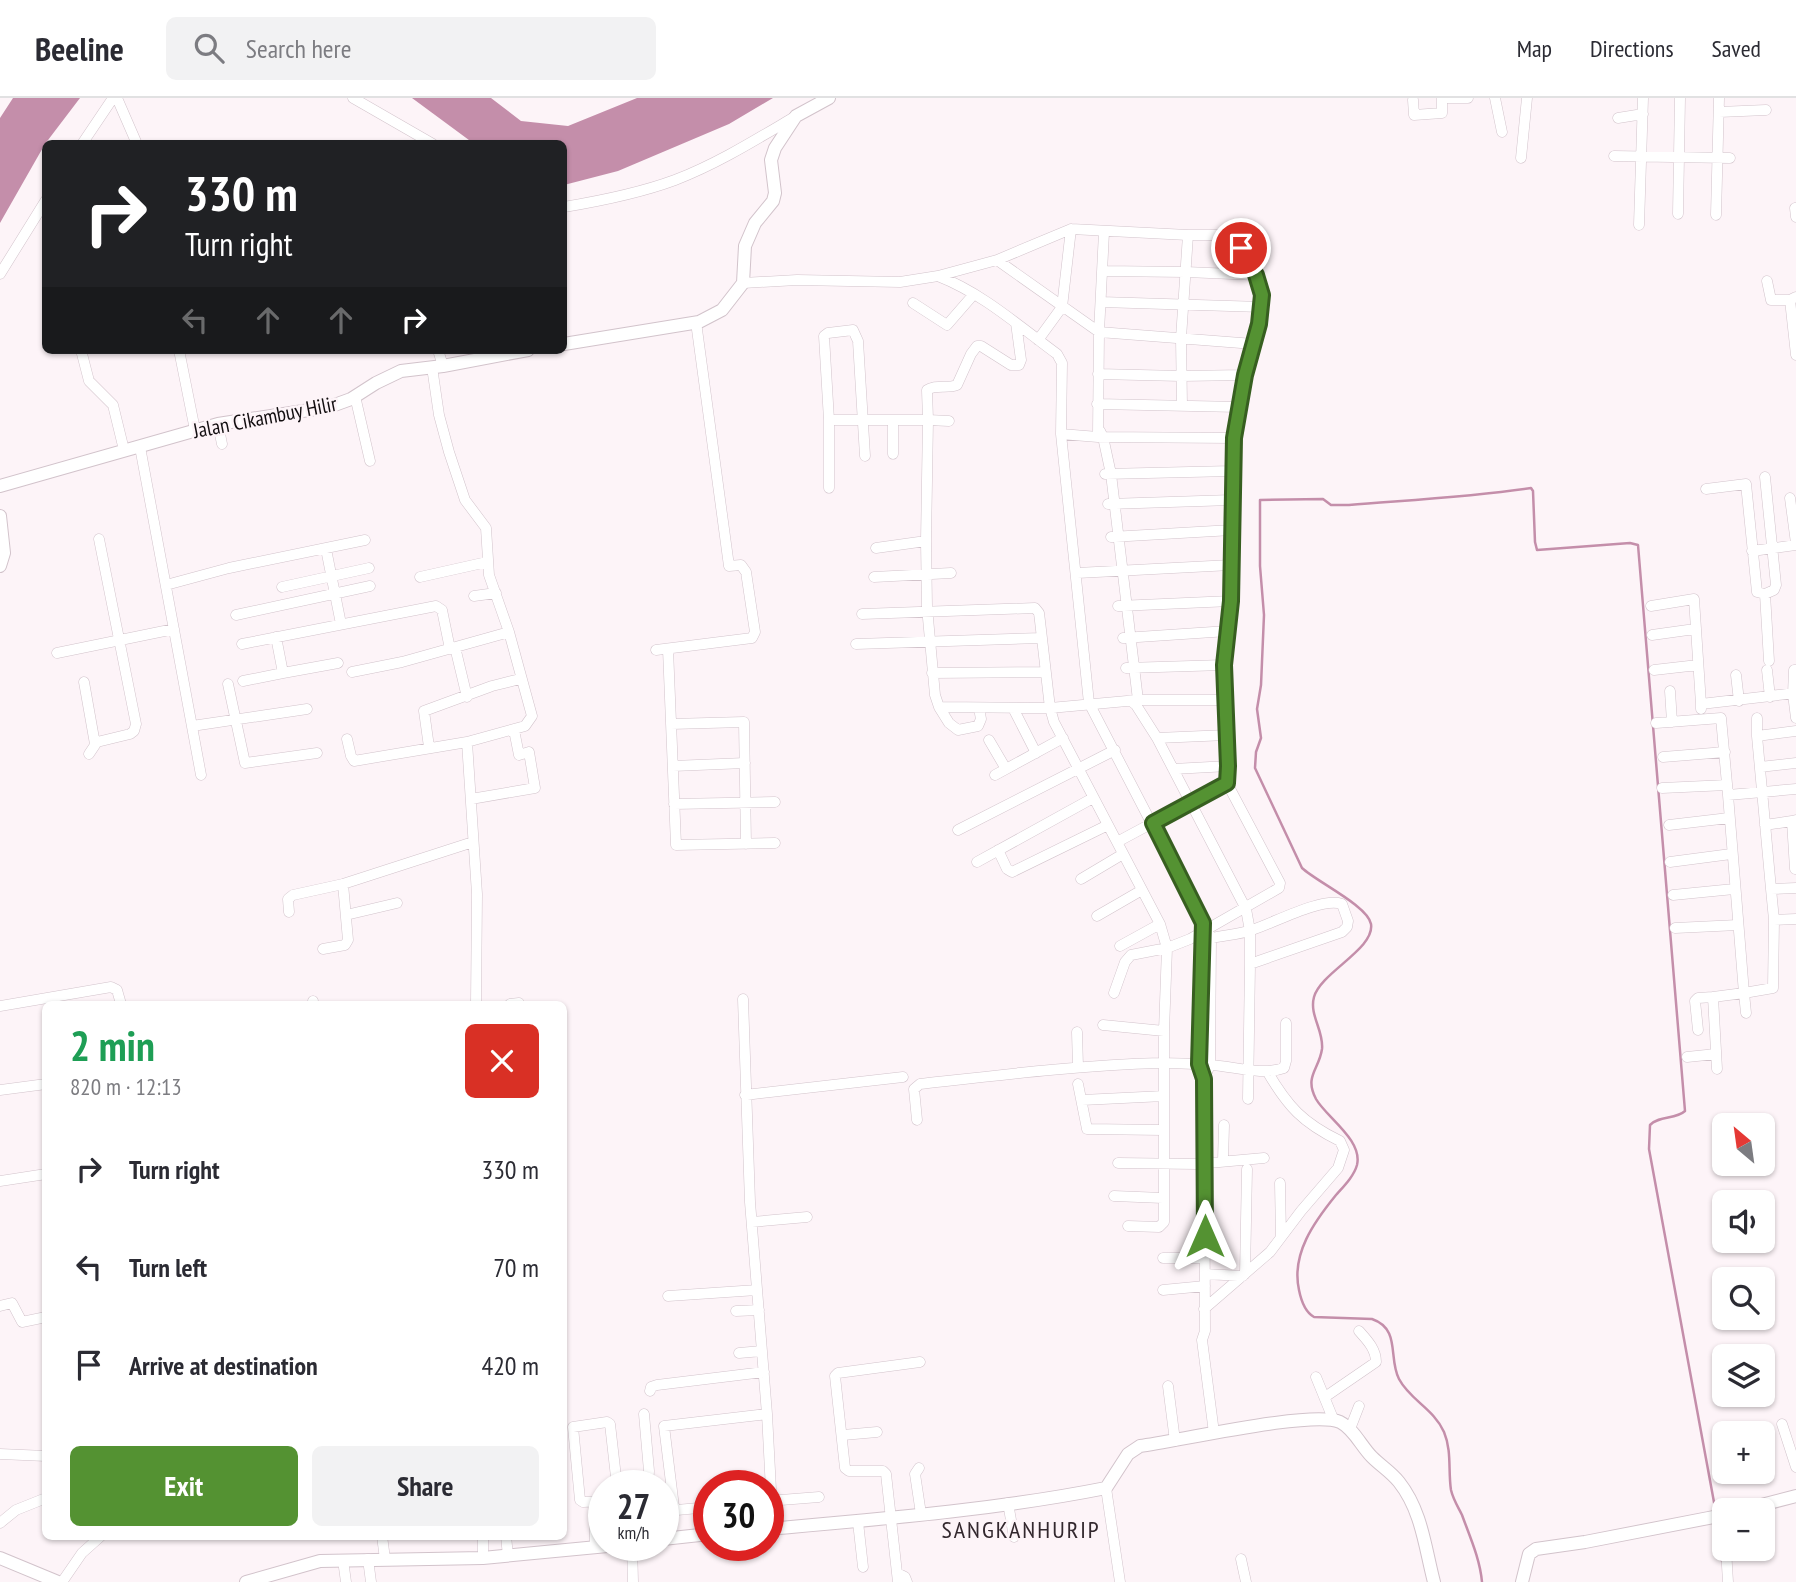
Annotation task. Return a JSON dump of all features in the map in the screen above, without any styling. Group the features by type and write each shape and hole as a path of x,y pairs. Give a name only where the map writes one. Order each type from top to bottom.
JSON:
{"street":[{"path":"85,140 115,98 135,140"},
{"path":"354,98 426,140"},
{"path":"567,206 674,181 725,157 829,98"},
{"path":"1413,100 1414,115 1443,113 1442,99 1468,98"},
{"path":"1495,98 1502,132"},
{"path":"1521,158 1527,98"},
{"path":"1639,225 1643,98"},
{"path":"1678,214 1680,98"},
{"path":"1716,215 1719,98"},
{"path":"1719,112 1766,110"},
{"path":"1618,118 1643,114"},
{"path":"567,344 696,322 722,310 744,279 747,241 755,223 770,205 775,193 771,157 796,116"},
{"path":"1614,156 1730,158"},
{"path":"2,272 42,207"},
{"path":"744,279 901,282 938,276 997,260 1070,229 1219,235 1235,241 1256,275 1261,289 1262,307 1238,407 1232,471 1231,601 1224,665 1227,783 1280,883 1278,890 1205,933 1167,948 1131,955 1125,962 1114,993"},
{"path":"1038,340 1062,307 1070,229"},
{"path":"1104,232 1097,404 1114,536 1122,571 1122,606 1135,702 1192,802 1246,909 1250,931 1248,1098"},
{"path":"1182,407 1181,338 1188,235"},
{"path":"997,260 1099,332 1254,344"},
{"path":"1103,271 1256,275"},
{"path":"938,276 974,294 1016,323 1057,354 1062,363 1061,434 1089,703 1153,823 1205,933 1204,1309 1217,1433"},
{"path":"1767,281 1771,300 1793,299 1796,355"},
{"path":"913,303 947,325 974,294"},
{"path":"1101,302 1262,307"},
{"path":"656,650 752,638 755,632 746,572 741,565 729,566 696,322"},
{"path":"979,708 981,719 978,726 958,730 949,723 939,707 932,673 926,541 927,390 931,387 957,385 977,346 1011,365 1019,365 1021,360 1016,323"},
{"path":"829,488 829,420 824,336 828,333 853,330 858,341 865,456"},
{"path":"81,354 89,381 113,405 124,450"},
{"path":"180,354 195,430"},
{"path":"347,739 354,761 514,730 525,726 532,716 509,632 490,580 486,528 465,500 441,424 438,354"},
{"name":"Jalan Cikambuy Hilir","path":"0,486 218,424 328,407 401,371 506,354"},
{"path":"1098,374 1245,375"},
{"path":"355,396 370,461"},
{"path":"1097,404 1238,407"},
{"path":"829,420 949,421"},
{"path":"893,420 893,454"},
{"path":"218,424 222,444"},
{"path":"1061,434 1234,438"},
{"path":"140,447 201,775"},
{"path":"1108,474 1232,471"},
{"path":"1706,489 1746,484 1757,592 1765,594 1776,588 1765,477"},
{"path":"1752,551 1796,544 1790,498"},
{"path":"1111,504 1232,500"},
{"path":"0,516 4,547 0,566"},
{"path":"1114,536 1232,530"},
{"path":"94,744 130,734 136,728 99,539"},
{"path":"166,585 229,568 365,540"},
{"path":"876,548 926,541"},
{"path":"326,549 341,624"},
{"path":"420,577 487,562"},
{"path":"1077,573 1231,565"},
{"path":"282,586 369,568"},
{"path":"874,577 951,573"},
{"path":"236,615 370,586"},
{"path":"474,596 496,593"},
{"path":"1765,594 1770,697"},
{"path":"1651,606 1694,599 1701,719"},
{"path":"1122,606 1231,601"},
{"path":"242,644 438,607 442,610 467,697"},
{"path":"862,614 1035,608 1039,612 1049,708 1160,924 1167,948 1162,1225 1128,1226"},
{"path":"57,653 174,629"},
{"path":"1653,635 1695,629"},
{"path":"1126,638 1228,631"},
{"path":"352,672 402,662 509,632"},
{"path":"276,637 283,673"},
{"path":"856,644 1042,638"},
{"path":"668,649 676,845 775,843"},
{"path":"243,681 338,663"},
{"path":"1130,668 1224,665"},
{"path":"1654,670 1698,665"},
{"path":"1795,667 1796,718"},
{"path":"932,673 1045,672"},
{"path":"1736,675 1739,701"},
{"path":"429,747 424,711 492,686 520,679"},
{"path":"83,682 94,744 89,754"},
{"path":"228,684 244,761 247,764 317,753"},
{"path":"1670,691 1672,722"},
{"path":"1701,704 1794,693"},
{"path":"939,707 1049,708 1089,703 1225,700"},
{"path":"1013,708 1035,753"},
{"path":"192,726 307,709"},
{"path":"1656,723 1721,719 1746,1013"},
{"path":"1698,1030 1695,1001 1698,998 1773,988 1774,920 1761,792 1757,719"},
{"path":"671,724 744,722 746,844"},
{"path":"471,799 535,788 530,752 519,754 514,730"},
{"path":"1758,736 1796,731"},
{"path":"1157,738 1227,735"},
{"path":"995,775 1063,738"},
{"path":"989,740 1006,769"},
{"path":"467,741 477,906 476,1001"},
{"path":"958,830 1115,750"},
{"path":"1663,757 1725,752"},
{"path":"673,766 745,763"},
{"path":"1760,767 1796,763"},
{"path":"1173,769 1228,766"},
{"path":"1117,842 1227,783"},
{"path":"1662,789 1761,792 1796,789"},
{"path":"977,862 1093,798"},
{"path":"674,804 775,802"},
{"path":"1669,825 1730,818"},
{"path":"1765,825 1794,821 1795,869"},
{"path":"998,850 1007,869 1012,872 1108,825"},
{"path":"289,912 289,897 344,884 473,842"},
{"path":"1081,879 1123,854"},
{"path":"1670,862 1731,854"},
{"path":"323,949 345,945 348,940 344,884"},
{"path":"1673,895 1734,888"},
{"path":"1771,889 1796,888"},
{"path":"1097,915 1142,890"},
{"path":"346,915 397,902"},
{"path":"1205,933 1250,931 1303,909 1335,902 1342,904 1348,921 1342,932 1250,964"},
{"path":"1774,920 1796,919"},
{"path":"1120,946 1160,924"},
{"path":"1675,928 1738,925"},
{"path":"0,1006 111,987 117,990 120,1001"},
{"path":"1713,997 1717,1069"},
{"path":"743,999 752,1222 770,1470"},
{"path":"917,1120 914,1092 918,1085 1078,1067 1164,1063 1205,1064 1267,1071 1283,1069 1286,1064 1286,1023"},
{"path":"1103,1025 1164,1031"},
{"path":"1077,1032 1078,1067"},
{"path":"1687,1057 1716,1054"},
{"path":"1204,1309 1270,1252 1338,1168 1345,1150 1340,1141 1297,1115 1282,1097 1267,1071"},
{"path":"745,1095 903,1077"},
{"path":"1078,1084 1086,1127 1089,1130 1163,1130"},
{"path":"0,1090 42,1085"},
{"path":"1082,1100 1164,1096"},
{"path":"1223,1161 1224,1125"},
{"path":"1118,1163 1205,1163 1264,1158"},
{"path":"1244,1275 1247,1169"},
{"path":"0,1181 42,1175"},
{"path":"1280,1183 1281,1237"},
{"path":"1114,1196 1163,1198"},
{"path":"752,1222 807,1217"},
{"path":"1163,1258 1205,1258"},
{"path":"1205,1274 1244,1275"},
{"path":"1163,1290 1205,1286"},
{"path":"668,1296 757,1290"},
{"path":"0,1306 12,1303 22,1322 42,1318"},
{"path":"737,1311 759,1310"},
{"path":"1325,1397 1376,1362 1371,1345 1359,1331"},
{"path":"739,1353 762,1351"},
{"path":"901,1577 884,1472 847,1470 835,1379 836,1374 920,1362"},
{"path":"650,1391 651,1387 657,1385 764,1372"},
{"path":"1316,1377 1334,1420"},
{"path":"1168,1386 1175,1441"},
{"path":"1350,1429 1359,1406"},
{"path":"644,1414 649,1470"},
{"path":"693,1508 675,1509 664,1426 767,1414"},
{"path":"1120,1582 1106,1488 1132,1450 1140,1446 1292,1421 1334,1420 1350,1429 1369,1454 1389,1471 1405,1491 1423,1530 1433,1582"},
{"path":"588,1503 580,1500 573,1427 607,1422 610,1424 615,1470"},
{"path":"1782,1424 1796,1467"},
{"path":"843,1435 877,1432"},
{"path":"0,1454 42,1456"},
{"path":"919,1468 915,1474 921,1514"},
{"path":"784,1528 1056,1498 1106,1488"},
{"path":"1775,1501 1796,1496"},
{"path":"784,1501 819,1497"},
{"path":"0,1523 16,1510 42,1500"},
{"path":"1008,1503 1014,1537"},
{"path":"1522,1582 1526,1560 1536,1549 1712,1519"},
{"path":"858,1521 863,1567"},
{"path":"0,1558 60,1582 82,1553 97,1540"},
{"path":"383,1540 385,1559"},
{"path":"483,1540 483,1558"},
{"path":"506,1540 508,1556"},
{"path":"246,1582 268,1580 306,1563 368,1559 483,1558 588,1549"},
{"path":"368,1559 371,1582"},
{"path":"1241,1559 1246,1582"},
{"path":"343,1560 345,1582"},
{"path":"632,1561 633,1582"},
{"path":"1727,1561 1728,1582"}],"shaded area":[{"path":"13,98 80,98 48,140 42,140 42,149 0,223 0,118"},
{"path":"412,98 491,98 521,121 568,126 637,98 773,98 729,124 618,171 567,184 567,140 469,140"}],"waterway":[{"path":"1482,1582 1474,1548 1451,1490 1449,1454 1444,1432 1440,1424 1399,1379 1387,1330 1372,1319 1314,1317 1302,1302 1299,1290 1298,1264 1306,1239 1357,1165 1355,1147 1316,1099 1311,1084 1322,1049 1313,1010 1314,997 1326,979 1365,942 1371,924 1368,917 1352,902 1302,868 1255,768 1256,752 1261,738 1257,709 1261,685 1264,615 1260,566 1260,500 1323,499 1331,505 1349,505 1531,488 1537,550 1630,543 1638,545 1685,1111 1650,1125 1649,1149 1713,1498"}],"district":[{"name":"SANGKANHURIP","path":"1021,1529"}],"route":[{"path":"1205,1236 1204,1079 1199,1064 1203,923 1153,823 1227,783 1224,665 1231,601 1234,438 1238,407 1262,307 1261,289 1241,248"}]}
